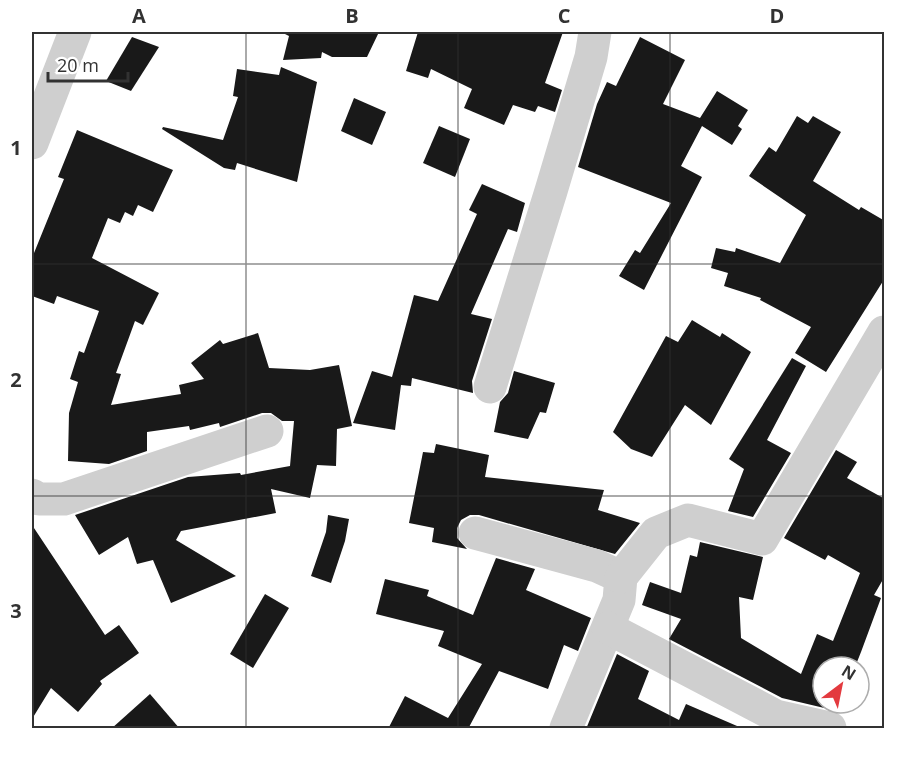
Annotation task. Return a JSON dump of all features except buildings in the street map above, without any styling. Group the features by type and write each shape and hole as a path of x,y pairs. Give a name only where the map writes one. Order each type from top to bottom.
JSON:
{"street":[{"path":"32,143 75,32"},
{"path":"490,387 591,57 595,32"},
{"path":"566,729 619,600 621,577 656,533 688,520 762,539 885,332"},
{"path":"32,495 39,499 64,499 267,431"},
{"path":"476,533 597,566 621,577"},
{"path":"608,628 776,716 830,729"}]}
